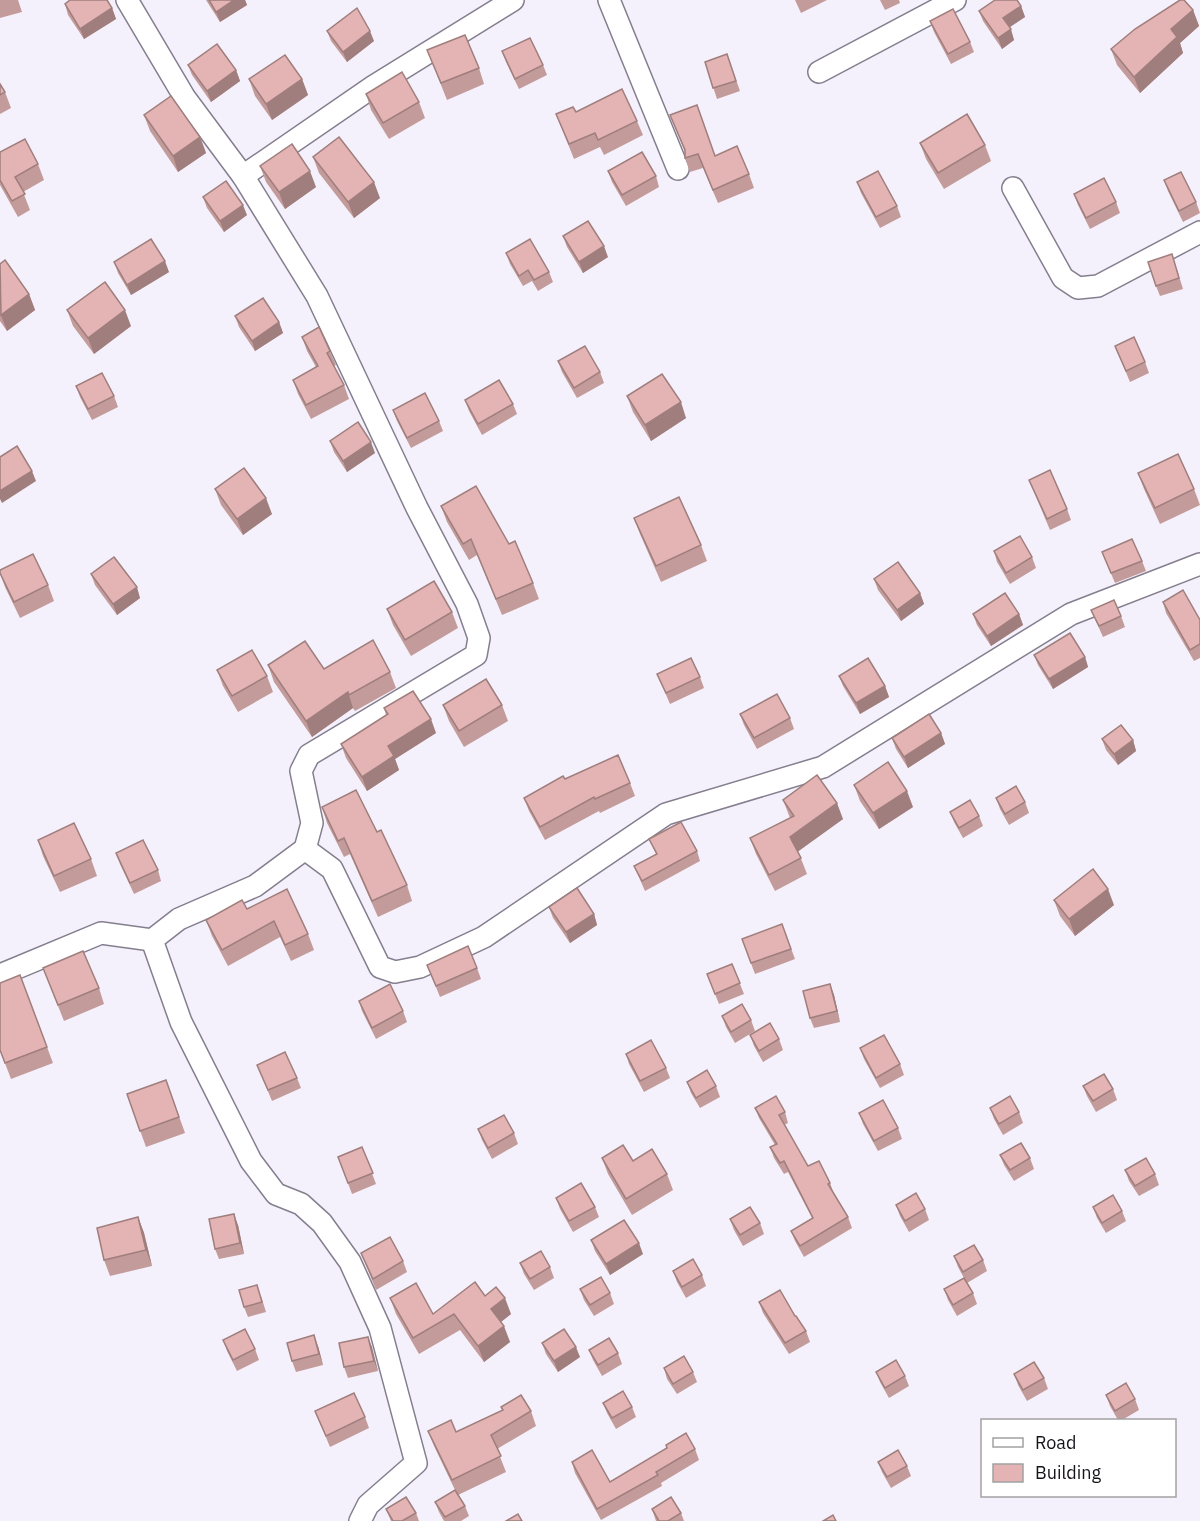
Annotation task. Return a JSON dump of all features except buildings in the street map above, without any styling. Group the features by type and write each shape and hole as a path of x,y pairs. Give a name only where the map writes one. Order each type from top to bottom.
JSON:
{"street":[{"path":"0,975 101,933 152,940 179,919 255,886 305,849 312,823 302,771 309,755 476,655 479,638 467,604 412,498 317,296 243,176 185,98 127,0"},
{"path":"243,176 374,86 513,0"},
{"path":"609,0 678,169"},
{"path":"819,72 955,0"},
{"path":"1013,188 1063,278 1077,288 1098,286 1200,232"},
{"path":"305,849 332,869 381,967 395,972 420,967 484,937 666,814 823,767 1071,614 1200,564"},
{"path":"152,940 181,1022 251,1161 276,1194 301,1204 322,1223 350,1262 380,1328 416,1463 368,1505 360,1521"}]}
